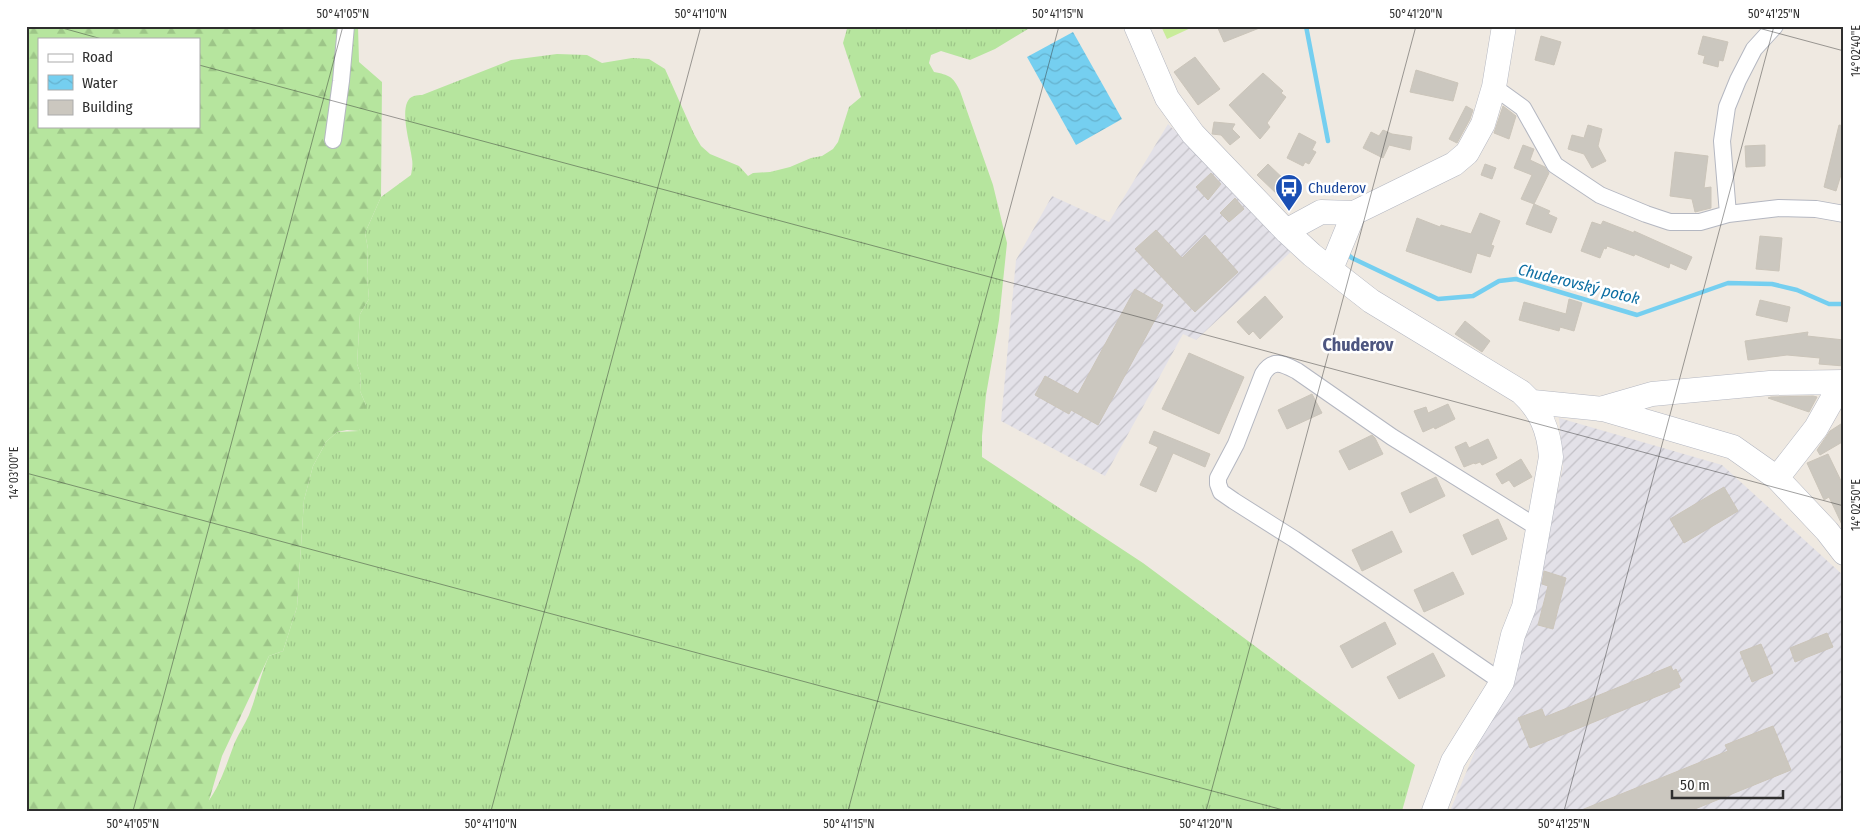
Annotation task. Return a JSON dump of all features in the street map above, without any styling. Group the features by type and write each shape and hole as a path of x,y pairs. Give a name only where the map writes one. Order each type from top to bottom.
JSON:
{"street":[{"path":"333,140 346,26"},
{"path":"1136,26 1167,98 1192,134 1286,231 1312,255 1337,253"},
{"path":"1286,231 1338,212 1454,164 1467,153 1483,124 1494,87 1504,26"},
{"path":"1728,214 1722,141 1727,107 1754,49 1775,26"},
{"path":"1494,87 1524,108 1555,165 1600,195 1646,214 1670,222 1700,222 1728,214 1779,208 1844,214"},
{"path":"1338,212 1337,253 1371,300 1521,392 1533,402 1550,438 1552,457 1540,529 1524,607 1513,635 1502,682 1453,761 1434,811"},
{"path":"1502,682 1221,492 1218,478 1236,444 1263,374 1267,367 1274,364 1283,364 1297,371 1392,437 1540,529"},
{"path":"1600,409 1652,394 1770,383 1843,382"},
{"path":"1777,478 1816,428 1843,382"},
{"path":"1533,402 1600,409 1733,447 1777,478 1827,531 1844,553"}],"shaded area":[{"path":"1168,124 1294,249 1196,340 1183,334 1105,476 1001,421 1016,260 1052,196 1109,222"},
{"path":"1559,418 1722,465 1844,576 1844,811 1450,811 1529,622 1563,467"}],"green space":[{"path":"26,26 358,26 359,62 382,82 381,197 365,233 368,249 367,275 369,299 360,314 357,364 361,375 360,391 366,405 366,416 359,431 347,430 337,432 326,442 313,466 304,500 297,607 283,651 269,656 222,756 208,804 200,811 26,811"},
{"path":"852,26 1033,26 995,49 970,60 941,51 931,55 929,63 934,72 947,75 953,79 960,91 993,185 1007,243 999,320 986,395 982,457 1143,563 1415,765 1402,811 200,811 212,796 221,779 235,742 249,715 269,656 283,651 297,607 304,500 313,466 326,442 337,432 359,431 366,405 360,391 361,375 357,364 360,314 369,299 367,276 368,249 365,233 381,197 411,175 412,161 405,115 409,100 414,96 422,95 511,60 557,54 587,55 602,63 632,58 649,59 665,69 701,146 710,154 739,166 748,176 753,173 770,172 790,167 811,158 822,156 833,149 838,142 849,107 861,97 843,43 847,29"},
{"path":"1161,26 1195,26 1167,39"}],"water":[{"path":"1073,32 1122,119 1076,145 1027,57"}],"building":[{"path":"1217,26 1262,26 1262,27 1224,42"},
{"path":"1541,36 1561,42 1554,65 1535,60"},
{"path":"1703,36 1728,42 1723,61 1719,60 1718,67 1703,63 1705,56 1698,54"},
{"path":"1195,57 1220,89 1198,105 1174,72"},
{"path":"1416,70 1458,83 1453,101 1410,92"},
{"path":"1263,73 1283,91 1281,93 1286,97 1267,123 1270,127 1260,139 1229,105"},
{"path":"1466,106 1473,110 1457,143 1449,139"},
{"path":"1503,106 1516,116 1509,139 1494,133"},
{"path":"1214,122 1235,124 1232,129 1240,137 1230,145 1221,135 1212,134"},
{"path":"1588,125 1602,129 1598,146 1606,161 1592,168 1584,154 1568,149 1572,135 1584,138"},
{"path":"1839,125 1844,126 1844,165 1836,191 1824,187"},
{"path":"1383,130 1392,134 1412,137 1410,150 1389,145 1383,158 1363,148 1371,132 1379,136"},
{"path":"1299,133 1316,142 1312,150 1316,152 1309,164 1305,162 1303,166 1287,158"},
{"path":"1523,145 1534,149 1530,160 1545,167 1549,173 1534,204 1521,199 1532,175 1514,168"},
{"path":"1765,145 1765,166 1746,167 1745,146"},
{"path":"1675,152 1708,156 1704,188 1711,187 1711,208 1695,212 1692,199 1670,196"},
{"path":"1268,164 1290,185 1279,196 1257,175"},
{"path":"1485,164 1496,168 1492,179 1481,175"},
{"path":"1211,173 1221,184 1208,200 1196,187"},
{"path":"1235,198 1244,209 1229,222 1220,213"},
{"path":"1534,204 1550,211 1548,214 1557,218 1551,233 1526,224"},
{"path":"1480,213 1500,221 1491,245 1494,246 1490,257 1477,253 1471,273 1406,251 1417,218 1440,227 1441,225 1471,234"},
{"path":"1603,221 1634,233 1634,231 1692,257 1686,270 1670,263 1669,268 1635,254 1634,256 1607,246 1606,249 1604,248 1600,258 1581,251 1592,222 1601,225"},
{"path":"1156,230 1182,258 1205,235 1238,272 1195,312 1135,249"},
{"path":"1760,236 1782,238 1779,271 1756,269"},
{"path":"1135,289 1163,305 1098,425 1071,410 1069,414 1035,395 1045,376 1078,394"},
{"path":"1265,296 1283,317 1260,339 1253,331 1249,335 1237,322"},
{"path":"1569,299 1582,303 1574,331 1560,327 1559,331 1519,320 1524,302 1566,314"},
{"path":"1760,300 1790,307 1787,322 1756,315"},
{"path":"1465,321 1490,341 1482,352 1455,334"},
{"path":"1808,332 1807,336 1844,340 1844,366 1819,364 1820,358 1787,355 1748,360 1745,341"},
{"path":"1189,353 1244,377 1219,434 1162,409"},
{"path":"1312,394 1322,413 1287,429 1278,410"},
{"path":"1771,397 1817,397 1809,412 1768,398"},
{"path":"1448,404 1455,419 1435,429 1434,427 1423,432 1414,411 1426,407 1428,413"},
{"path":"1844,422 1844,441 1820,455 1817,450 1830,431"},
{"path":"1154,431 1210,454 1205,467 1173,453 1156,492 1140,485 1158,447 1149,443"},
{"path":"1372,435 1383,454 1349,470 1339,451"},
{"path":"1488,439 1497,458 1482,465 1480,462 1464,467 1455,447 1466,442 1469,448"},
{"path":"1828,454 1844,487 1844,529 1829,497 1824,500 1807,463"},
{"path":"1521,459 1532,477 1514,487 1509,480 1502,484 1496,474"},
{"path":"1436,477 1445,496 1410,513 1401,493"},
{"path":"1724,487 1738,511 1684,543 1670,519"},
{"path":"1498,519 1507,539 1472,555 1463,535"},
{"path":"1392,531 1402,552 1362,571 1352,550"},
{"path":"1544,571 1566,578 1553,629 1538,625 1548,586 1542,584"},
{"path":"1453,572 1464,594 1424,612 1414,590"},
{"path":"1385,622 1396,644 1352,668 1340,646"},
{"path":"1827,633 1833,647 1795,662 1790,648"},
{"path":"1761,644 1773,673 1752,682 1740,652"},
{"path":"1433,653 1445,676 1399,699 1387,677"},
{"path":"1671,666 1673,671 1676,669 1682,681 1678,683 1680,687 1530,748 1518,718 1542,709 1545,717"},
{"path":"1773,726 1791,770 1690,811 1579,811 1728,751 1725,745"}],"waterway":[{"name":"Chuderovský potok","path":"1306,26 1328,141"},
{"name":"Chuderovský potok","path":"1345,252 1352,258 1438,299 1473,296 1499,281 1516,279 1637,315 1728,283 1772,284 1797,290 1829,304 1844,304"}],"place":[{"name":"Chuderov","path":"1289,212"}],"district":[{"name":"Chuderov","path":"1358,345"}]}
